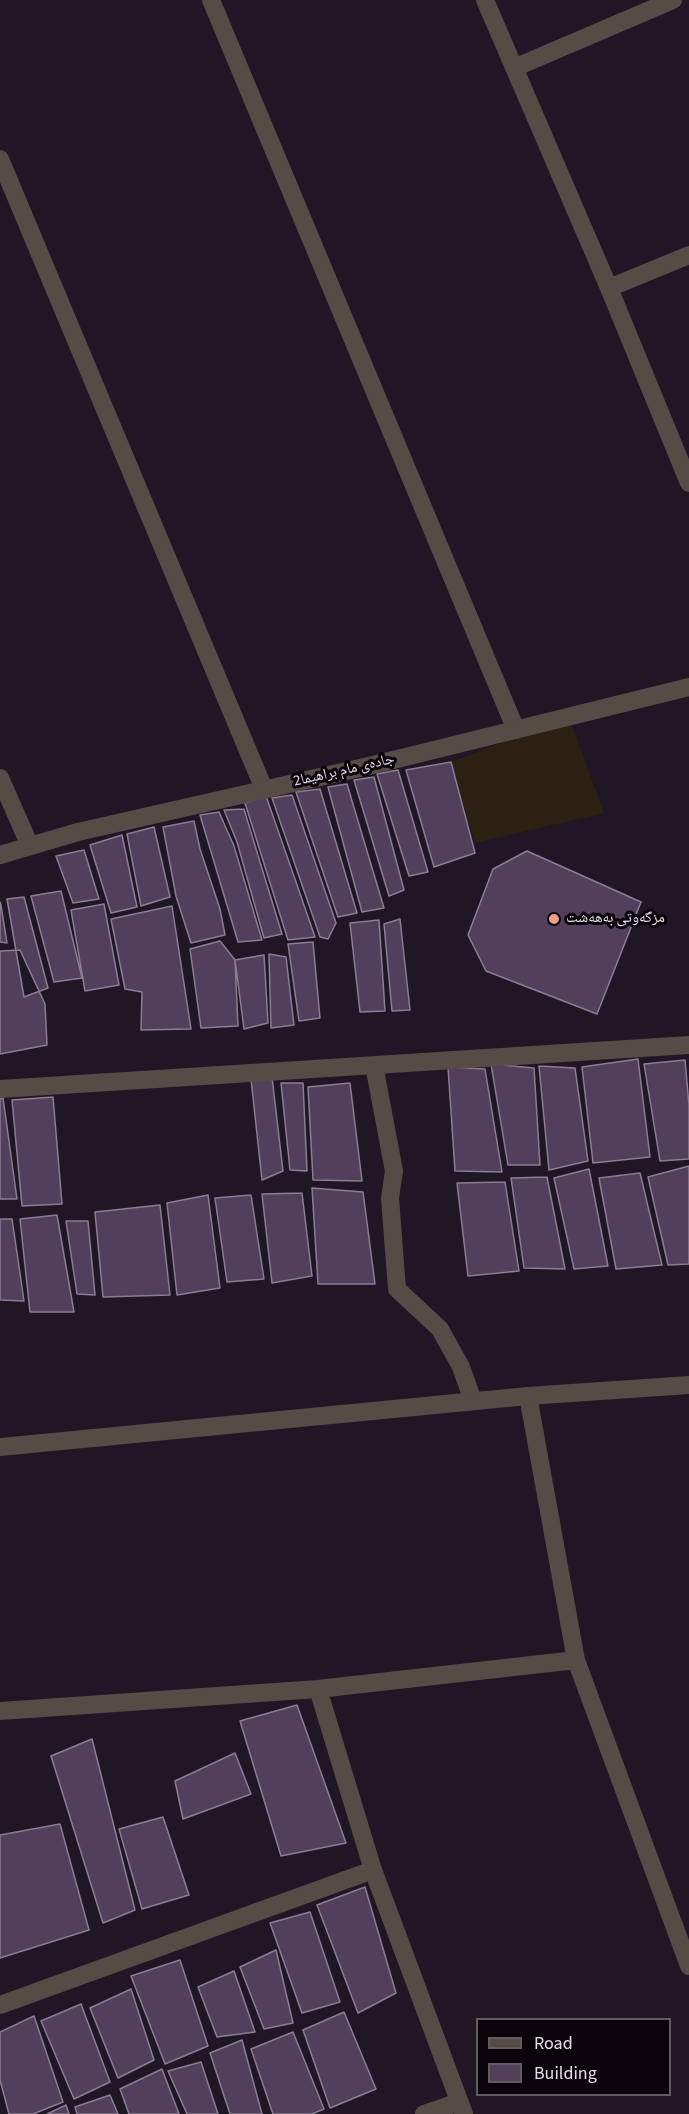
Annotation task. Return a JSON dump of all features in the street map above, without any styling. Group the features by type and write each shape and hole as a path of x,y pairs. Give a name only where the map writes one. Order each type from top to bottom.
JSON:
{"street":[{"path":"211,0 516,729"},
{"path":"485,0 609,288 689,483"},
{"path":"514,68 673,0"},
{"path":"0,159 264,789"},
{"path":"609,288 689,255"},
{"name":"جادەی مام براهیما2","path":"0,855 78,832 689,687"},
{"path":"0,778 30,846"},
{"path":"0,1089 689,1045"},
{"path":"374,1065 394,1171 390,1198 397,1289 440,1329 461,1367 473,1401"},
{"path":"0,1447 528,1396 689,1385"},
{"path":"528,1396 576,1660 689,1966"},
{"path":"0,1711 318,1689 576,1660"},
{"path":"318,1689 373,1870 461,2108 424,2114"},
{"path":"0,2005 373,1870"}],"shaded area":[{"path":"569,717 604,813 475,843 451,762"}],"building":[{"path":"451,762 475,853 434,867 406,770"},
{"path":"398,770 428,872 409,876 377,774"},
{"path":"374,777 404,890 389,896 354,780"},
{"path":"347,784 384,908 362,912 328,787"},
{"path":"320,789 357,913 338,917 296,792"},
{"path":"292,795 336,923 328,939 320,937 272,798"},
{"path":"266,796 315,937 288,940 245,803"},
{"path":"244,809 282,934 264,938 237,842 224,810"},
{"path":"219,812 234,846 262,940 238,942 200,815"},
{"path":"194,821 200,849 220,909 225,935 191,943 176,896 163,827"},
{"path":"154,827 170,897 141,906 127,834"},
{"path":"122,835 137,907 111,913 90,845"},
{"path":"84,850 99,899 73,903 56,856"},
{"name":"مزگەوتی بەهەشت","path":"527,851 641,902 597,1014 486,971 468,935 493,869"},
{"path":"61,891 82,978 54,982 31,896"},
{"path":"24,897 48,988 24,997 7,899"},
{"path":"0,902 1,905 7,943 0,942"},
{"path":"104,904 119,985 85,991 71,910"},
{"path":"172,906 191,1029 141,1030 142,992 125,989 111,919"},
{"path":"400,919 410,1010 392,1011 384,924"},
{"path":"379,920 385,1011 360,1012 350,923"},
{"path":"220,941 235,960 238,1026 201,1028 190,949"},
{"path":"313,942 320,1018 299,1021 288,944"},
{"path":"20,950 45,1004 47,1045 0,1054 0,951"},
{"path":"269,954 286,957 294,1025 271,1028"},
{"path":"264,955 268,1023 244,1029 235,960"},
{"path":"638,1059 650,1157 593,1163 582,1067"},
{"path":"685,1060 689,1105 689,1159 660,1161 644,1064"},
{"path":"491,1064 534,1068 540,1165 508,1165"},
{"path":"539,1066 575,1068 588,1161 549,1170"},
{"path":"448,1067 485,1069 502,1172 455,1171"},
{"path":"272,1077 283,1171 262,1180 251,1079"},
{"path":"281,1083 303,1083 307,1171 290,1170"},
{"path":"350,1083 362,1181 313,1180 308,1087"},
{"path":"53,1097 62,1204 22,1206 12,1100"},
{"path":"3,1098 17,1199 0,1199 0,1099"},
{"path":"689,1166 689,1264 668,1265 648,1177"},
{"path":"589,1169 608,1266 574,1269 554,1178"},
{"path":"640,1173 662,1265 616,1269 599,1178"},
{"path":"547,1177 565,1269 524,1268 511,1178"},
{"path":"505,1182 519,1271 468,1276 457,1183"},
{"path":"312,1188 363,1192 375,1284 318,1284"},
{"path":"302,1193 312,1276 272,1283 262,1194"},
{"path":"208,1195 220,1288 177,1295 167,1203"},
{"path":"251,1195 264,1279 227,1282 215,1198"},
{"path":"160,1205 170,1295 103,1297 95,1212"},
{"path":"57,1215 74,1312 30,1312 20,1219"},
{"path":"0,1219 12,1219 24,1301 0,1300"},
{"path":"66,1221 88,1221 95,1295 77,1294"},
{"path":"297,1705 346,1843 281,1856 240,1721"},
{"path":"92,1739 135,1910 103,1923 51,1756"},
{"path":"235,1753 251,1794 183,1819 175,1781"},
{"path":"163,1817 189,1895 142,1909 119,1829"},
{"path":"60,1824 89,1930 0,1958 0,1835"},
{"path":"365,1887 396,1993 358,2013 317,1905"},
{"path":"310,1912 340,2002 302,2013 270,1923"},
{"path":"276,1950 293,2023 264,2029 240,1967"},
{"path":"180,1960 208,2046 165,2064 131,1976"},
{"path":"234,1971 255,2032 217,2037 198,1987"},
{"path":"131,1989 154,2060 118,2078 90,2008"},
{"path":"81,2004 110,2082 74,2099 41,2021"},
{"path":"344,2012 376,2089 330,2108 303,2030"},
{"path":"34,2016 63,2102 33,2114 9,2114 0,2080 0,2032"},
{"path":"293,2032 324,2109 312,2114 273,2114 251,2049"},
{"path":"242,2040 262,2114 230,2114 210,2053"},
{"path":"201,2062 218,2114 187,2114 168,2071"},
{"path":"162,2069 179,2114 129,2114 120,2089"},
{"path":"110,2095 118,2114 77,2114 75,2107"},
{"path":"66,2105 69,2114 47,2114"}],"place":[{"name":"مزگەوتی بەهەشت","path":"554,919"}]}
